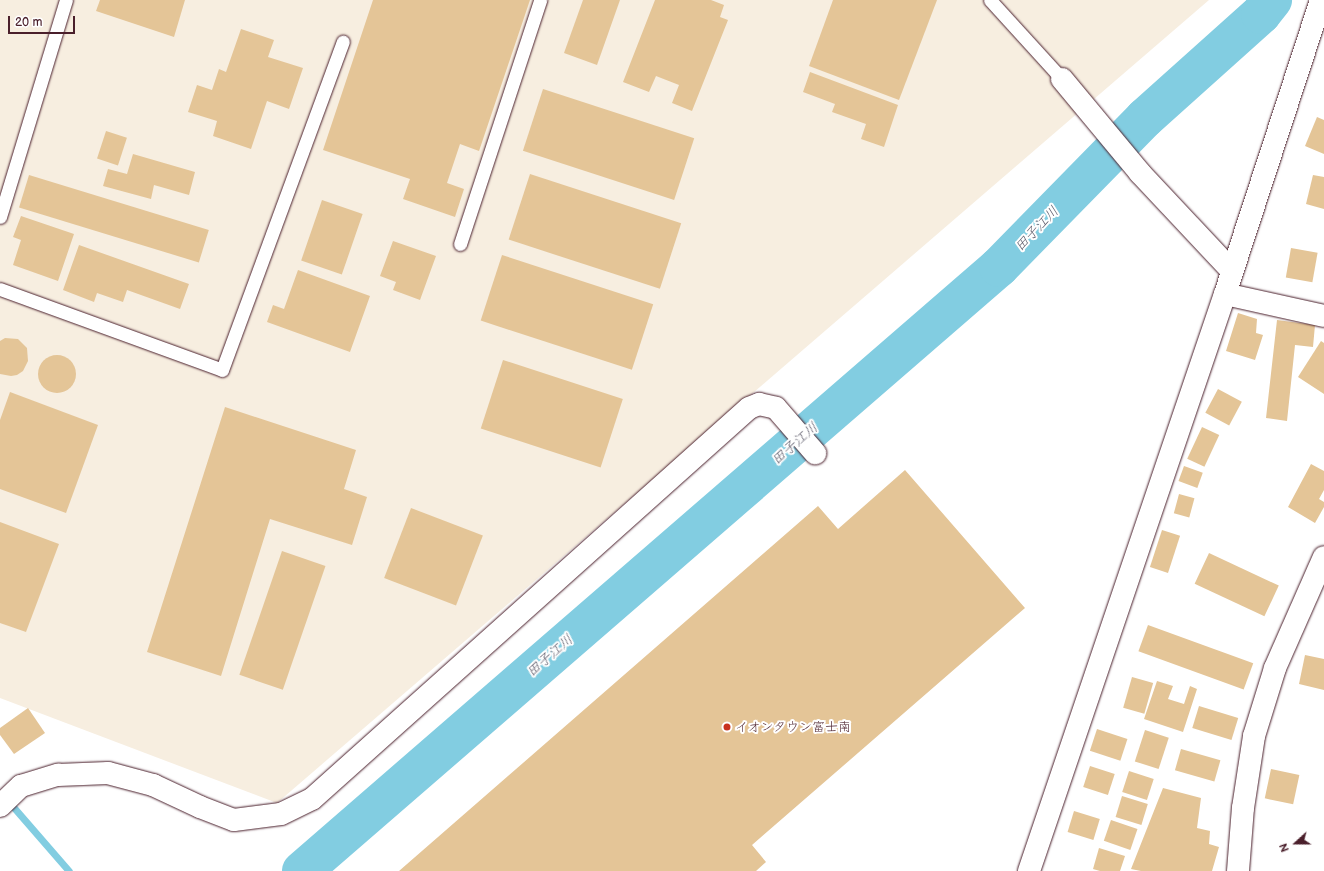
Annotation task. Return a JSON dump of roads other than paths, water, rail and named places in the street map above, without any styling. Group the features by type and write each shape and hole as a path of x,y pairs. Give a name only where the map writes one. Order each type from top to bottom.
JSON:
{"street":[{"path":"1029,871 1225,294 1321,0"},
{"path":"1062,79 1140,173 1232,271"},
{"path":"1225,294 1324,316"},
{"path":"0,806 21,786 58,775 108,773 153,785 200,807 234,820 281,814 312,799 749,408 759,404 776,408 815,453"},
{"path":"1238,871 1243,808 1254,736 1275,668 1324,557"}],"lane":[{"path":"0,217 66,0"},
{"path":"460,244 540,0"},
{"path":"990,0 1062,79"},
{"path":"0,289 222,370 343,42"}],"waterway":[{"name":"田子江川","path":"302,871 999,267 1145,118 1261,14 1272,0"},
{"path":"9,802 69,871"}],"place":[{"name":"イオンタウン富士南","path":"727,727"}]}
